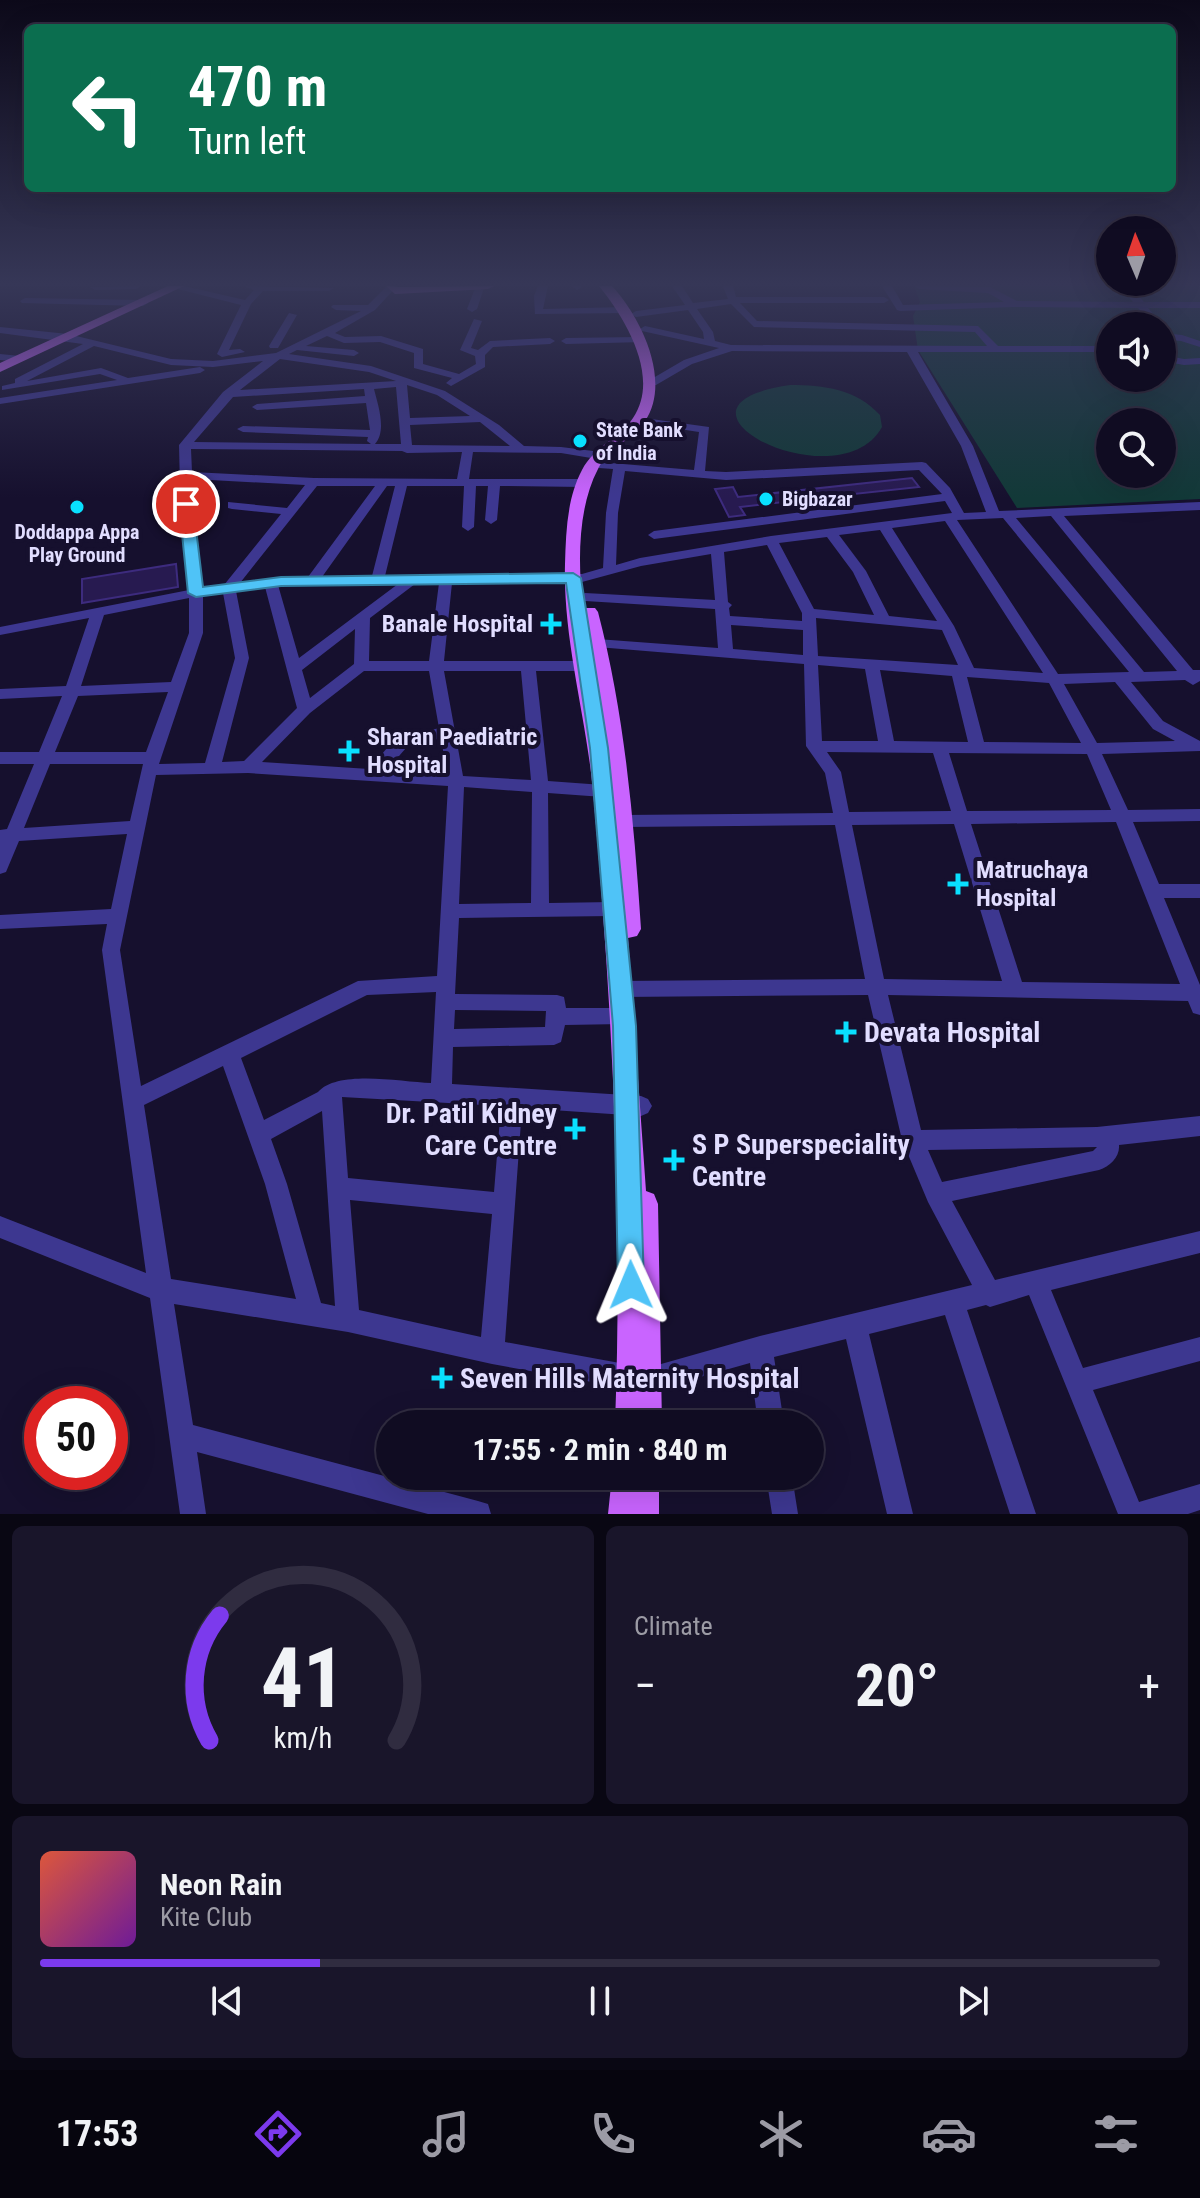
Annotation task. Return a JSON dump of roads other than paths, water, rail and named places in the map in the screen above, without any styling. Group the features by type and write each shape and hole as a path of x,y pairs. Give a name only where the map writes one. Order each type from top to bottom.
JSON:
{"main road":[{"path":"1,365 25,357"},
{"path":"643,357 645,408 593,486 581,552 580,584 597,643 623,821 635,1106 640,1378 644,1410"},
{"path":"635,1106 623,1016 628,990 613,909 603,791 585,666 577,520 584,483 608,461 650,412 652,383 645,357"},
{"path":"634,1410 640,1378"},
{"path":"625,1514 627,1490"},
{"path":"642,1514 643,1490"}],"street":[{"path":"3,389 66,357"},
{"path":"149,357 171,362 213,364"},
{"path":"0,401 196,372 213,364 249,357"},
{"path":"193,1514 111,950 151,764 196,633 196,593 187,528 185,445 227,394 270,357"},
{"path":"306,357 365,368 436,392 483,419 521,449"},
{"path":"419,357 418,366 460,377"},
{"path":"436,392 481,365 480,357"},
{"path":"652,383 688,362 704,357"},
{"path":"915,357 967,446 1001,515 1139,675"},
{"path":"1195,361 1200,375"},
{"path":"365,368 375,434 370,450"},
{"path":"3,389 101,371 123,378"},
{"path":"257,407 370,393 401,382"},
{"path":"401,382 407,450"},
{"path":"233,445 266,393"},
{"path":"227,394 370,393"},
{"path":"274,430 291,404"},
{"path":"405,422 483,419"},
{"path":"644,421 705,429 699,474"},
{"path":"243,429 375,434"},
{"path":"185,445 370,450 521,449 726,476 922,466 949,497 954,517 1056,679 1123,816 1198,998 876,987 628,990"},
{"path":"468,449 468,527"},
{"path":"608,461 612,513 609,571"},
{"path":"185,475 314,482 584,483"},
{"path":"229,588 314,482"},
{"path":"377,581 402,482"},
{"path":"491,520 494,482"},
{"path":"312,581 383,483"},
{"path":"654,535 949,497"},
{"path":"232,505 292,512"},
{"path":"580,584 609,571 717,549 830,532 954,517 1200,506"},
{"path":"1054,512 1194,675 1200,686"},
{"path":"884,526 947,626 963,671 977,748"},
{"path":"830,532 859,571 883,618"},
{"path":"771,540 809,619 808,659 814,746 833,772 876,987 913,1140 936,1194 990,1295"},
{"path":"717,549 725,612 726,653"},
{"path":"441,1093 456,781 436,666 446,580"},
{"path":"0,631 196,593 271,583 446,580 580,584 725,612 809,619 883,618 947,626"},
{"path":"295,668 410,581"},
{"path":"271,583 305,709"},
{"path":"212,768 242,658 229,588"},
{"path":"0,867 7,835 46,756 73,689 98,611"},
{"path":"361,666 363,619"},
{"path":"597,643 1056,679 1194,675"},
{"path":"872,664 887,747"},
{"path":"248,767 305,709 361,666 585,666"},
{"path":"528,666 540,787 540,909"},
{"path":"1118,676 1158,725 1199,747"},
{"path":"0,694 177,687"},
{"path":"373,775 400,744 448,731"},
{"path":"814,746 1199,747"},
{"path":"939,747 1015,991"},
{"path":"0,758 46,756 212,768 248,767 603,791"},
{"path":"623,821 842,816 1200,815"},
{"path":"7,835 137,827"},
{"path":"1153,891 1200,891"},
{"path":"450,911 613,909"},
{"path":"0,922 118,916"},
{"path":"132,1101 365,987 557,1003 554,1036 444,1038"},
{"path":"556,1017 623,1016"},
{"path":"229,1053 283,1206 312,1316"},
{"path":"259,1134 342,1088 635,1106"},
{"path":"331,1092 348,1320"},
{"path":"492,1352 512,1099"},
{"path":"913,1140 1108,1136 1200,1126"},
{"path":"936,1194 1099,1160 1109,1149 1108,1136"},
{"path":"338,1188 505,1204"},
{"path":"2,1230 158,1289 348,1320 492,1352 640,1378 1200,1242"},
{"path":"1036,1283 1131,1514"},
{"path":"953,1303 1023,1514"},
{"path":"855,1326 900,1514"},
{"path":"760,1348 769,1410"},
{"path":"1076,1382 1200,1349"},
{"path":"181,1435 478,1514"},
{"path":"781,1490 785,1514"},
{"path":"1143,1514 1200,1497"}],"place":[{"name":"State Bank of India","path":"580,441"},
{"name":"Bigbazar","path":"766,499"},
{"name":"Doddappa Appa Play Ground","path":"77,507"},
{"name":"Banale Hospital","path":"551,624"},
{"name":"Sharan Paediatric Hospital","path":"349,751"},
{"name":"Matruchaya Hospital","path":"958,884"},
{"name":"Devata Hospital","path":"846,1032"},
{"name":"Dr. Patil Kidney Care Centre","path":"575,1129"},
{"name":"S P Superspeciality Centre","path":"674,1160"},
{"name":"Seven Hills Maternity Hospital","path":"442,1378"}]}
